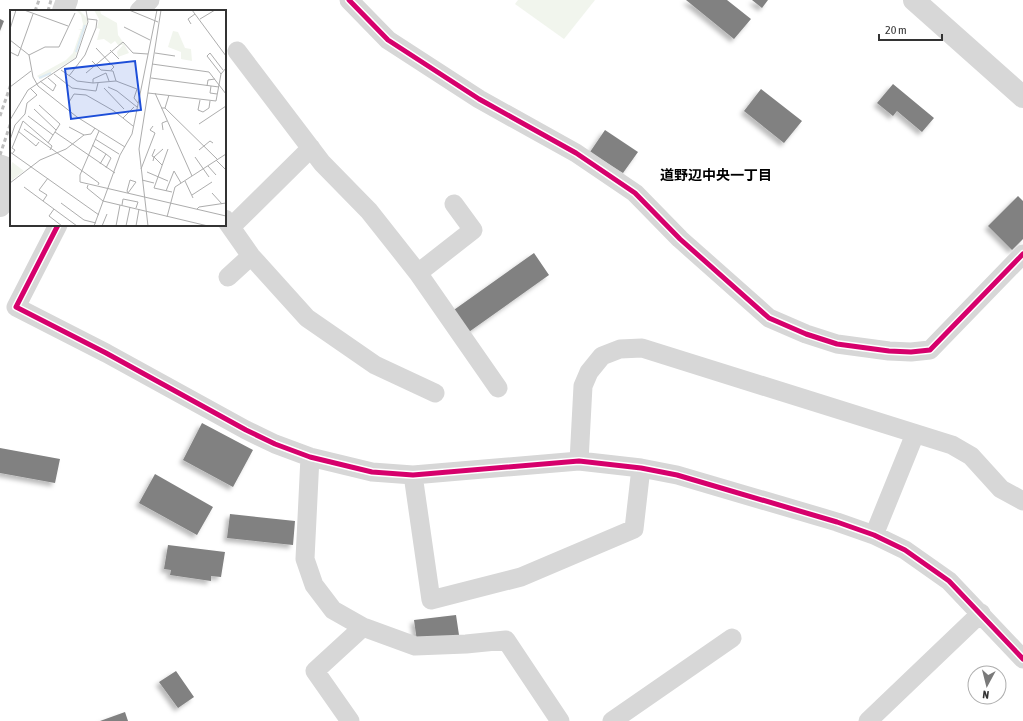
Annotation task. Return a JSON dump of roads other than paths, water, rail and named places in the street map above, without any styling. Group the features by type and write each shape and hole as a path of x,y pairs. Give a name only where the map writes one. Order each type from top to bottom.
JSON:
{"street":[{"path":"63,10 67,0"},
{"path":"140,10 150,0"},
{"path":"349,0 388,40 479,99 576,153 635,193 680,239 769,318 806,334 837,344 889,351 910,352 930,350 1023,254"},
{"path":"914,0 1023,97"},
{"path":"237,51 322,163 369,211 418,273 498,388"},
{"path":"311,148 228,223 251,256 307,318 375,365 436,392"},
{"path":"0,164 10,168"},
{"path":"0,206 10,177"},
{"path":"418,273 472,230 454,204"},
{"path":"57,226 16,307 106,353 246,430 275,444 310,456 372,472 413,475 578,461 641,468 677,475 837,522 874,535 905,550 949,581 1023,658"},
{"path":"228,277 251,256"},
{"path":"578,461 583,386 588,372 602,356 620,349 642,348 952,445 971,456 1001,489 1023,501"},
{"path":"874,535 915,434"},
{"path":"310,456 306,559 314,586 333,610 363,627 415,646 466,644 506,640 560,721"},
{"path":"413,475 431,600 521,577 634,529 641,468"},
{"path":"868,721 981,613"},
{"path":"350,721 315,671 363,627"},
{"path":"612,721 732,638"}],"railway":[{"path":"35,10 39,0"},
{"path":"48,10 51,0"},
{"path":"0,116 10,87"},
{"path":"0,155 10,125"}],"district":[{"name":"道野辺中央一丁目","path":"716,175"}]}
